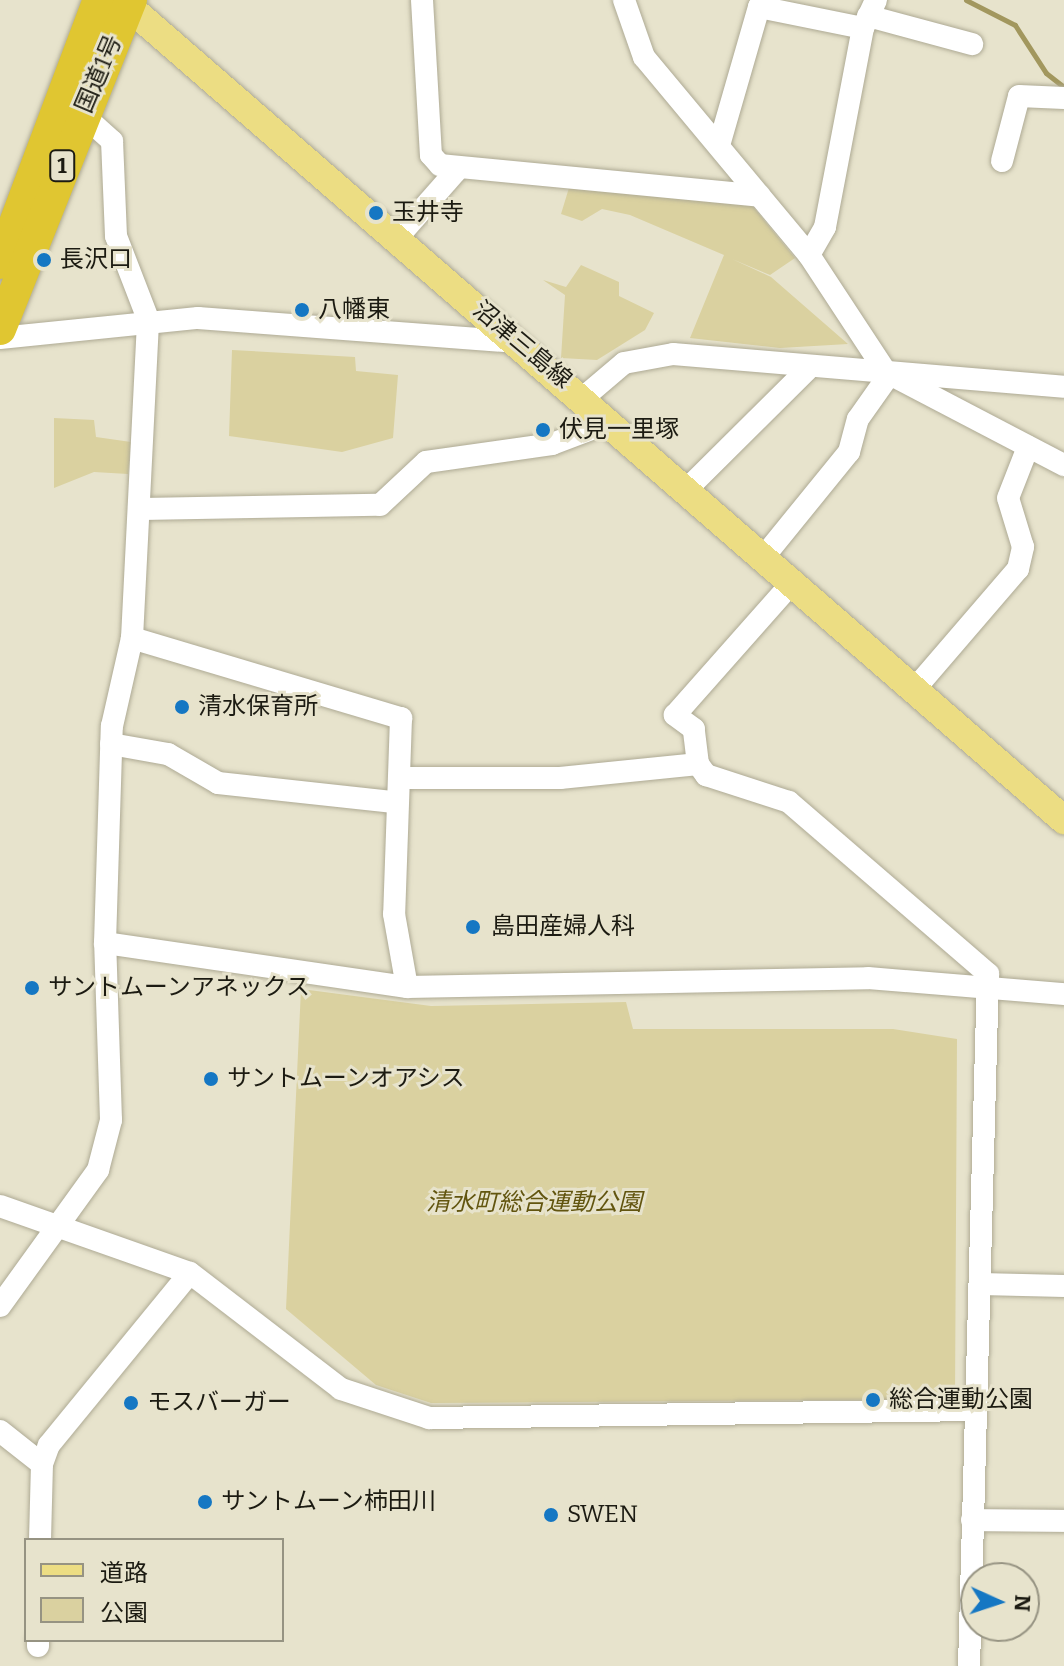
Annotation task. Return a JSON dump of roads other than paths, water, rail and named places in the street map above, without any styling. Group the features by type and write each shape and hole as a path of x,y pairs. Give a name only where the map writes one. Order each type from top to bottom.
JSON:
{"highway":[{"name":"国道1号","path":"0,329 82,114 120,2"},
{"name":"国道1号","path":"0,263 120,2"}],"main road":[{"name":"沼津三島線","path":"120,2 584,397 790,585 1064,820"}],"street":[{"path":"422,0 431,155 457,170 760,196"},
{"path":"624,0 644,57 720,142 809,255 887,374 1064,465"},
{"path":"720,142 759,7 869,15 972,44"},
{"path":"809,255 825,227 869,15"},
{"path":"1002,161 1019,96 1064,98"},
{"path":"0,1306 63,1227 98,1170 111,1120 105,943 111,744 132,638 148,319 116,236 112,141 82,114"},
{"path":"397,238 457,170"},
{"path":"0,338 148,319 519,342"},
{"path":"584,397 641,356 811,366 1064,387"},
{"path":"686,490 811,366"},
{"path":"762,559 849,452 858,419 887,374"},
{"path":"139,509 380,505 426,462 552,444 610,422"},
{"path":"913,691 1018,569 1023,547 1008,498 1028,447"},
{"path":"790,585 675,715 694,729 698,764 706,775 789,802 988,974 985,992 981,1284 974,1410 969,1666"},
{"path":"132,638 401,718 401,778 394,802 394,914 407,987"},
{"path":"111,744 168,754 218,783 394,802"},
{"path":"401,778 560,778 698,764"},
{"path":"105,943 407,987 868,978 985,992 1064,994"},
{"path":"0,1206 190,1273 341,1389 429,1418 974,1410"},
{"path":"40,1538 42,1464 60,1431 190,1273"},
{"path":"981,1284 1064,1286"},
{"path":"0,1431 42,1464"},
{"path":"972,1520 1064,1521"}],"waterway":[{"path":"966,0 1015,25 1046,73 1064,87"}],"place":[{"name":"玉井寺","path":"376,213"},
{"name":"長沢口","path":"44,260"},
{"name":"八幡東","path":"302,310"},
{"name":"伏見一里塚","path":"543,430"},
{"name":"清水保育所","path":"182,707"},
{"name":"島田産婦人科","path":"473,927"},
{"name":"サントムーンアネックス","path":"32,988"},
{"name":"サントムーンオアシス","path":"211,1079"},
{"name":"総合運動公園","path":"873,1400"},
{"name":"モスバーガー","path":"131,1403"},
{"name":"サントムーン柿田川","path":"205,1502"},
{"name":"SWEN","path":"551,1515"}],"park label":[{"name":"清水町総合運動公園","path":"534,1203"}]}
